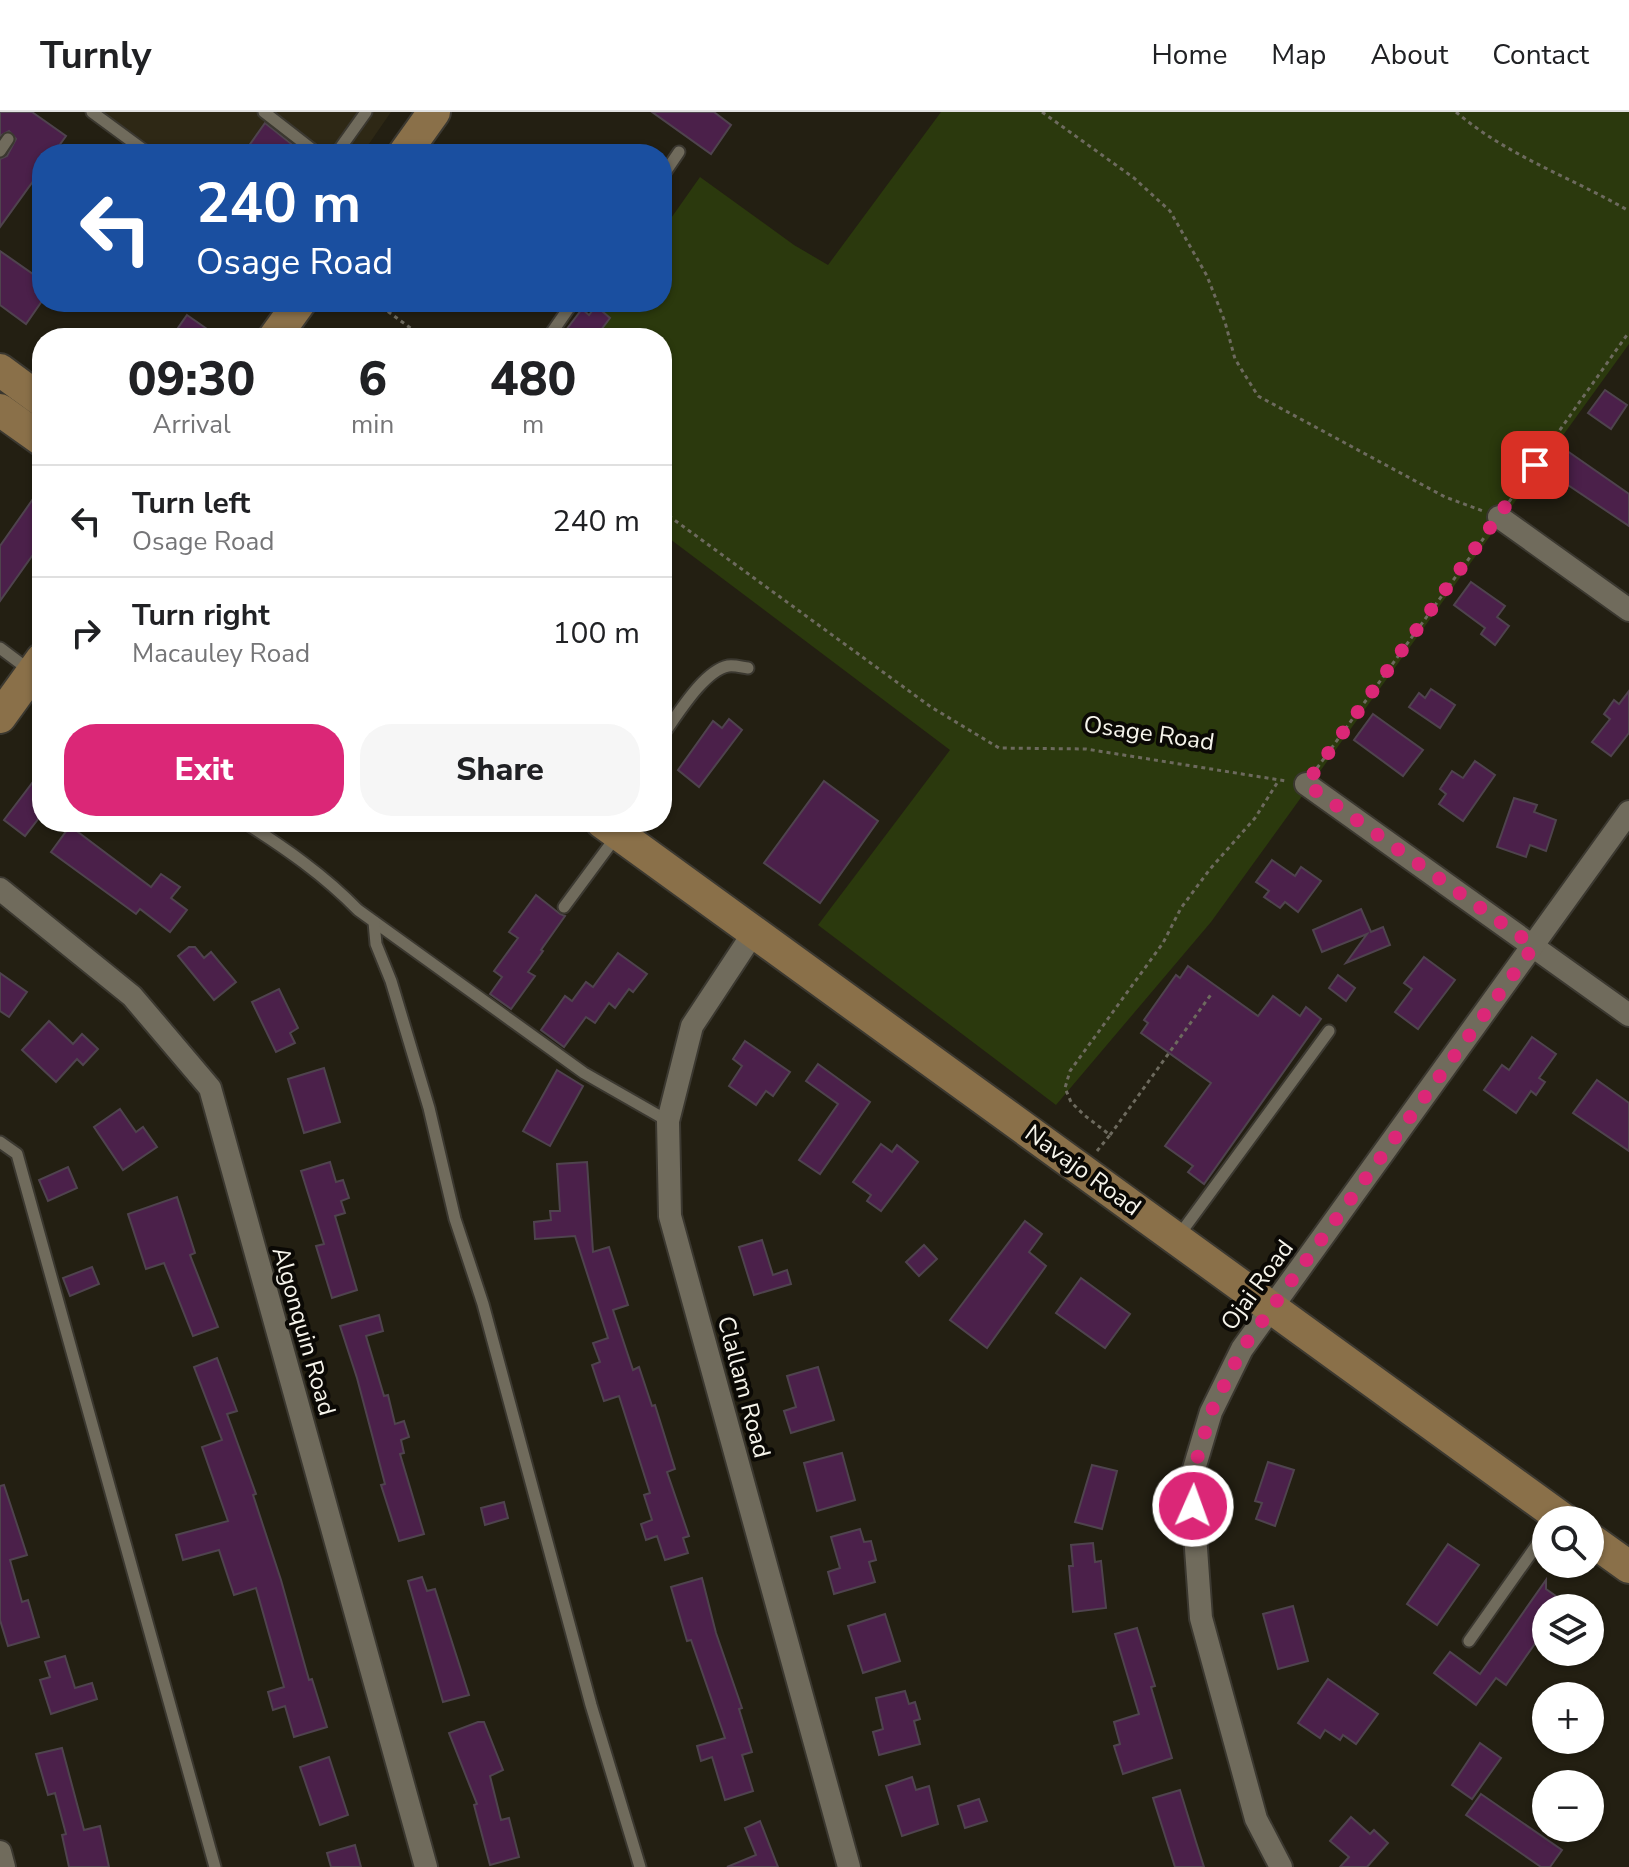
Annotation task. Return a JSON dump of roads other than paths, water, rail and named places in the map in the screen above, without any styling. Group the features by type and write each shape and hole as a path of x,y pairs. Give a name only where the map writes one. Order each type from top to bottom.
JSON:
{"main road":[{"path":"411,144 434,112"},
{"path":"0,370 32,394"},
{"path":"0,410 32,433"},
{"path":"0,717 32,678"},
{"name":"Navajo Road","path":"615,832 1273,1307 1535,1506"},
{"path":"1604,1549 1629,1567"}],"street":[{"path":"1499,517 1629,610"},
{"path":"1306,784 1629,1015"},
{"name":"Ojai Road","path":"1281,1867 1256,1819 1201,1618 1191,1479 1217,1400 1242,1349 1629,813"},
{"name":"Algonquin Road","path":"0,889 132,996 210,1088 426,1867"},
{"name":"Clallam Road","path":"754,932 692,1026 668,1121 670,1216 849,1867"},
{"path":"0,1852 4,1867"}],"lane":[{"path":"92,112 135,144"},
{"path":"264,112 305,144"},
{"path":"343,144 366,112"},
{"path":"0,151 8,139"},
{"path":"672,162 679,152"},
{"path":"0,648 32,666"},
{"path":"672,722 690,697 716,671 731,665 748,668"},
{"path":"260,832 294,854 374,922 584,1073 668,1121"},
{"path":"564,907 604,832"},
{"path":"374,922 376,944 391,981 429,1108 455,1219 483,1304 591,1705 640,1867"},
{"path":"1177,1239 1329,1031"},
{"path":"0,1142 17,1154 215,1867"},
{"path":"1469,1641 1532,1555"}]}
